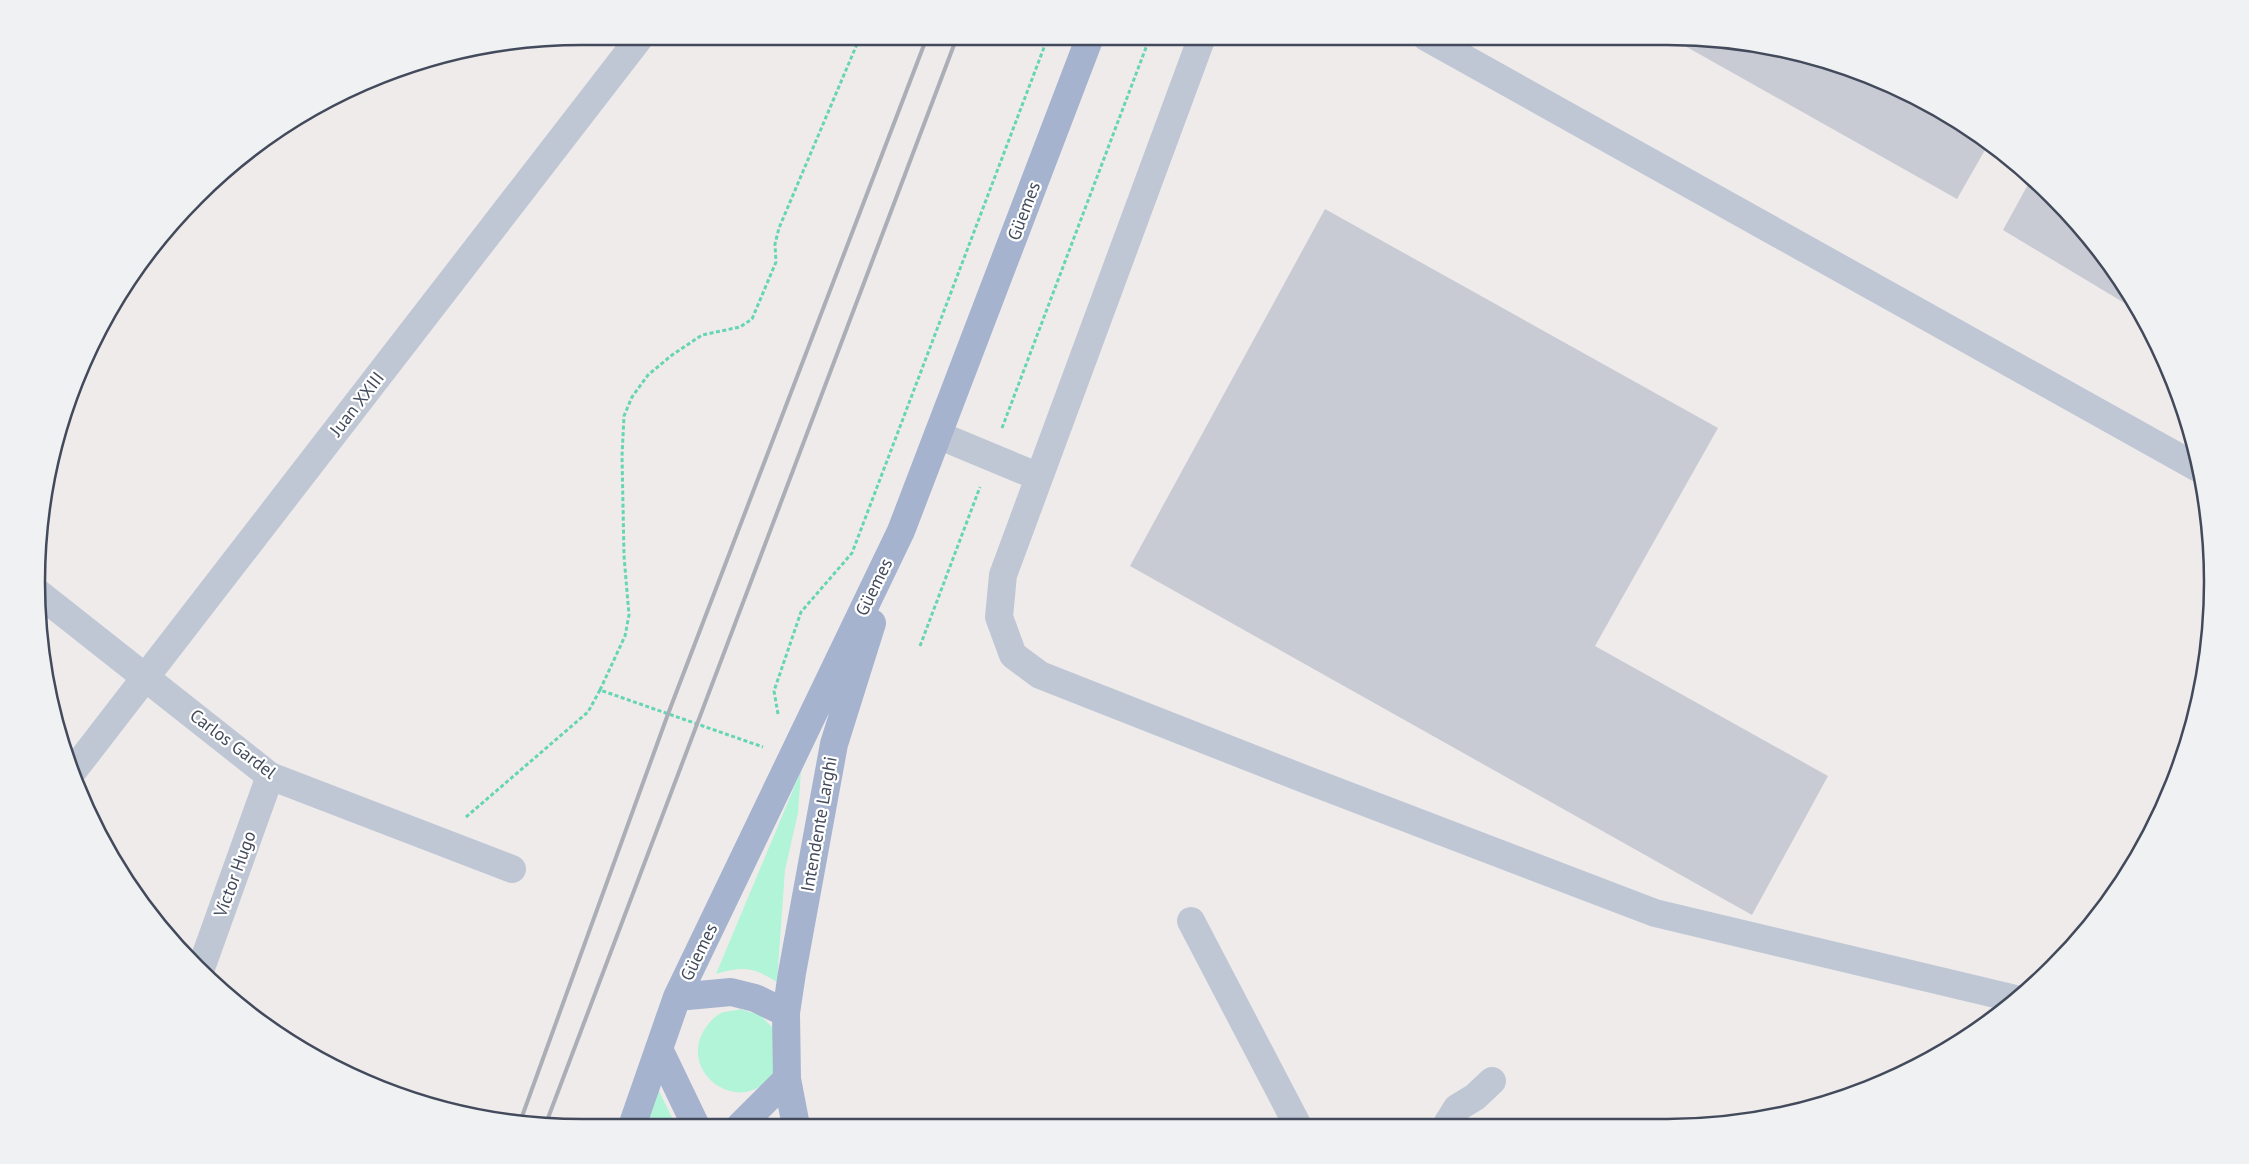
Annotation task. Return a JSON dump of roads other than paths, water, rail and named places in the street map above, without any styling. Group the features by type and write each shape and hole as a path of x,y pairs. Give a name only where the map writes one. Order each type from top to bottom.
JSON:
{"main road":[{"name":"Güemes","path":"634,1119 677,997 901,531 1087,45"},
{"name":"Intendente Larghi","path":"795,1119 787,1080 786,1013 834,744 901,531"},
{"path":"677,997 731,992 755,998 786,1013"},
{"path":"659,1049 693,1119"},
{"path":"747,1119 787,1080"}],"street":[{"name":"Juan XXIII","path":"77,766 632,45"},
{"path":"1199,45 1003,575 1000,617 1013,655 1040,675 1654,913 2008,997"},
{"path":"1440,45 2191,464"},
{"path":"938,435 1039,477"},
{"name":"Carlos Gardel","path":"45,598 270,776 512,869"},
{"name":"Víctor Hugo","path":"203,963 270,776"},
{"path":"1191,921 1294,1119"},
{"path":"1449,1119 1457,1108 1475,1097 1492,1081"}],"railway":[{"path":"522,1115 668,714 924,45"},
{"path":"548,1118 954,45"}]}
